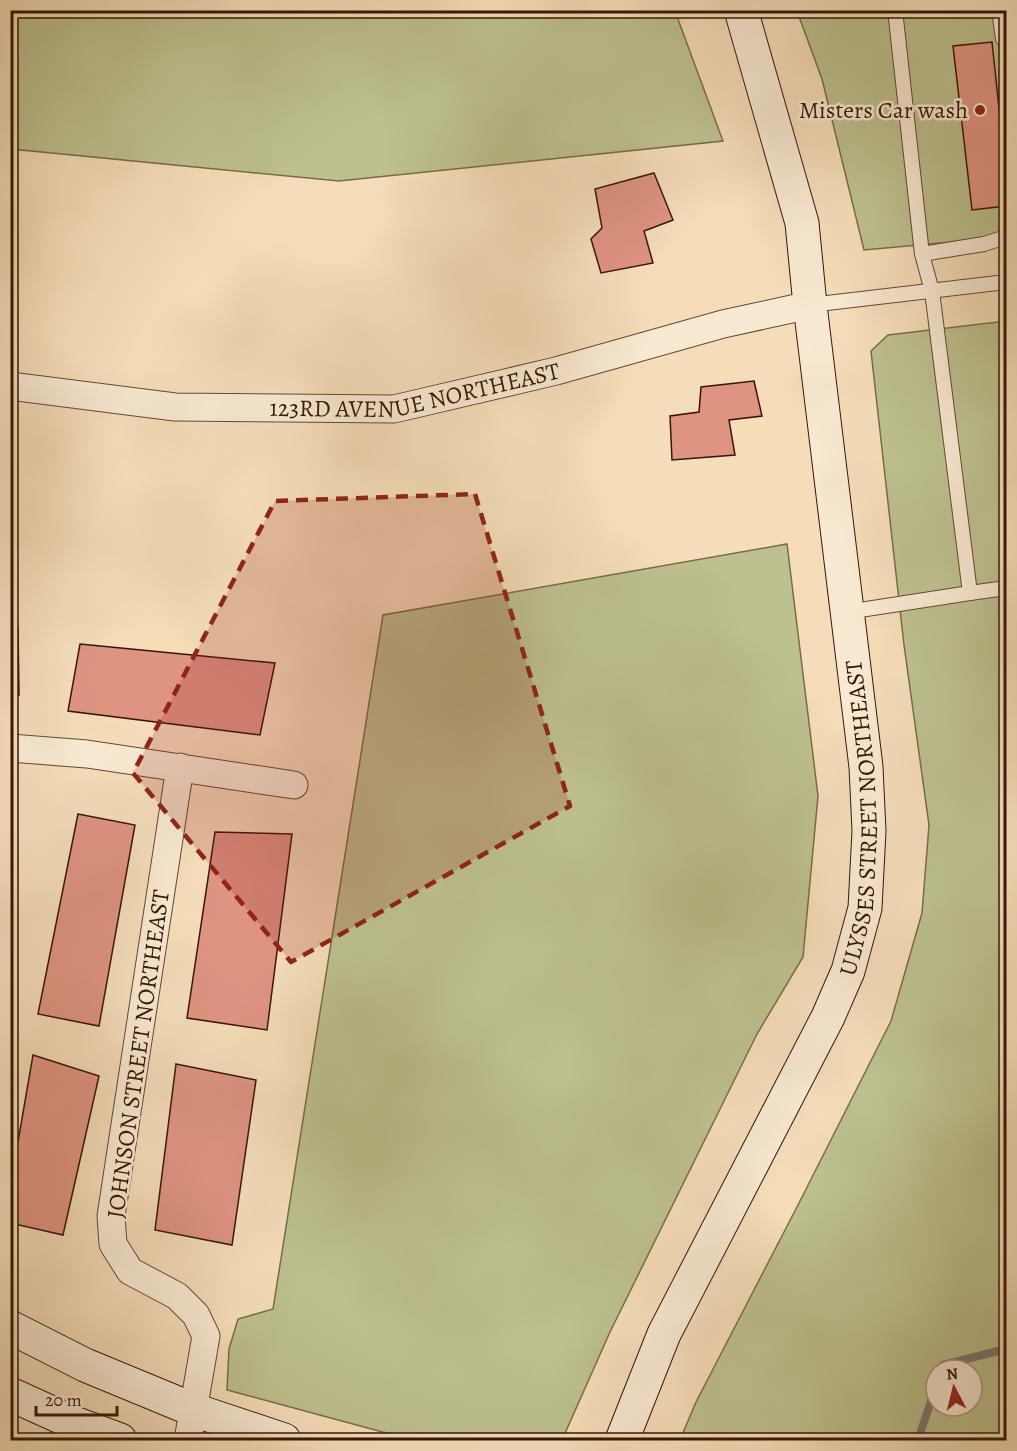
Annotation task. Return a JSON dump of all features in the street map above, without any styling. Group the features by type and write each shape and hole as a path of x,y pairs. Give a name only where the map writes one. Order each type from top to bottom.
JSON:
{"street":[{"name":"ULYSSES STREET NORTHEAST","path":"622,1440 664,1334 828,1017 848,971 865,908 869,831 866,767 802,223 741,10"},
{"name":"123RD AVENUE NORTHEAST","path":"10,386 175,407 394,409 556,372 723,324 810,305"},
{"path":"10,748 87,754 294,785"},
{"name":"JOHNSON STREET NORTHEAST","path":"180,767 111,1216 112,1244 130,1271 177,1296 196,1315 206,1336 191,1425"},
{"path":"10,1328 85,1365 191,1425 284,1440"},
{"path":"10,1394 74,1423 120,1440"}],"lane":[{"path":"896,10 922,254 932,291 970,592"},
{"path":"999,10 1003,39"},
{"path":"922,254 984,244 1006,237"},
{"path":"810,305 1006,282"},
{"path":"846,612 1006,588"}],"highlighted area":[{"path":"475,494 570,806 291,962 133,773 275,501"}],"green space":[{"path":"10,11 675,11 723,141 339,181 11,149"},
{"path":"797,11 1006,11 1006,237 864,250 822,79"},
{"path":"1006,321 1006,1440 680,1440 696,1402 891,1021 922,913 929,825 904,645 871,351 888,335"},
{"path":"787,544 818,796 803,957 757,1034 610,1332 562,1440 412,1440 227,1390 229,1349 238,1319 273,1309 383,615"}],"building":[{"name":"Misters Car wash","path":"992,42 1006,174 1006,206 972,210 953,46"},
{"path":"654,173 673,220 644,231 653,263 601,273 591,239 602,228 595,189"},
{"path":"754,381 762,416 729,420 735,455 672,460 670,416 699,412 701,387"},
{"path":"10,627 18,627 19,695 10,696"},
{"path":"80,644 275,663 260,735 68,711"},
{"path":"78,814 135,825 99,1026 38,1014"},
{"path":"215,832 292,834 267,1030 187,1018"},
{"path":"33,1055 99,1076 63,1235 10,1223 10,1188"},
{"path":"176,1064 256,1080 232,1245 155,1230"}],"waterway":[{"path":"971,1358 1006,1349"},
{"path":"918,1440 925,1418"}],"place":[{"name":"Misters Car wash","path":"980,110"}]}
